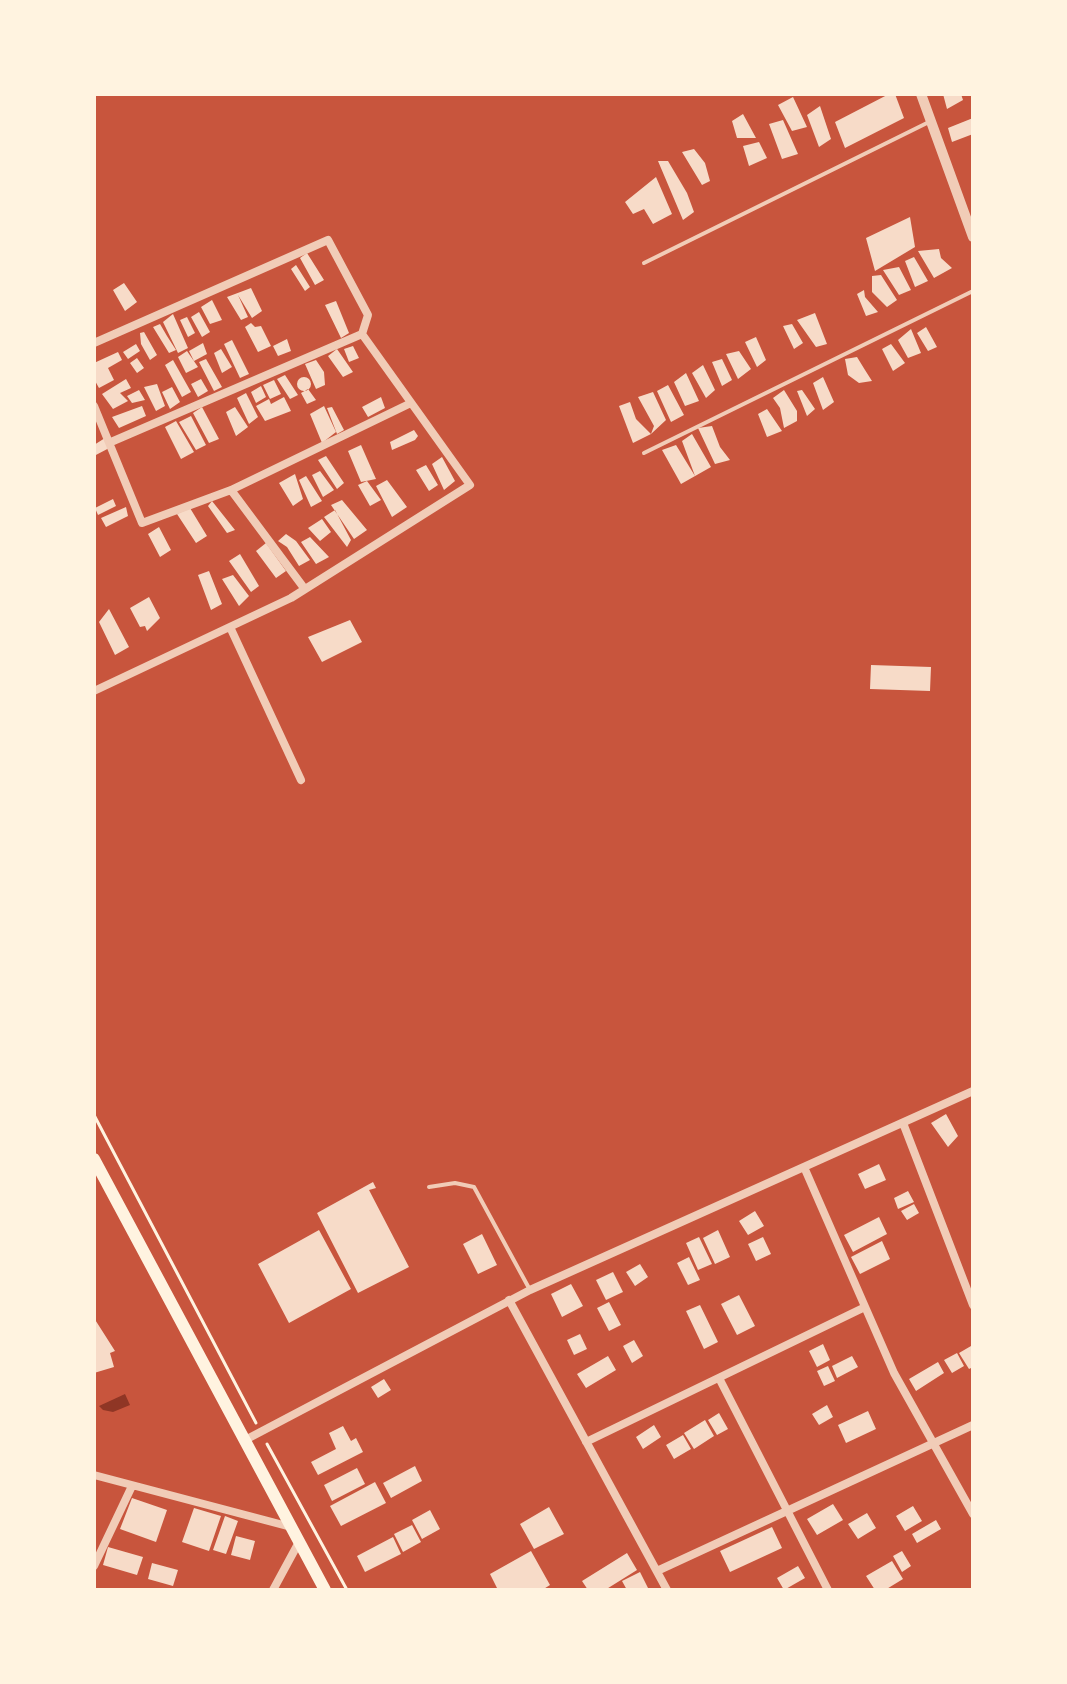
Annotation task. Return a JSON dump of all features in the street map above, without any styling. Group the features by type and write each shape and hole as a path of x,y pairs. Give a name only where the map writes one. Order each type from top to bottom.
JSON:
{"main road":[{"path":"94,1159 247,1439 325,1590"}],"street":[{"path":"921,94 973,237"},
{"path":"94,343 328,240 368,315 362,334 111,442"},
{"path":"94,691 230,627 304,588 470,485 362,334"},
{"path":"94,406 142,523 231,490 411,403"},
{"path":"231,490 304,588"},
{"path":"230,627 301,780"},
{"path":"247,1439 509,1300 973,1091"},
{"path":"903,1123 973,1305"},
{"path":"804,1167 863,1308 932,1445 973,1514"},
{"path":"509,1300 667,1590"},
{"path":"586,1442 863,1308"},
{"path":"719,1378 828,1590"},
{"path":"657,1571 973,1425"},
{"path":"94,1475 291,1527"},
{"path":"94,1566 132,1486"},
{"path":"273,1590 299,1542"}],"lane":[{"path":"644,263 931,121"},
{"path":"644,453 973,291"},
{"path":"429,1187 455,1183 474,1187 530,1290"}],"path":[{"path":"94,1115 347,1590"}],"shaded area":[{"path":"125,1394 130,1405 113,1412 99,1406"}],"building":[{"path":"889,94 895,94 904,118 845,148 835,122"},
{"path":"943,94 961,94 963,100 947,109"},
{"path":"793,97 807,127 792,131 778,105"},
{"path":"820,106 831,139 819,147 807,115"},
{"path":"743,114 756,138 737,138 732,121"},
{"path":"973,118 973,134 952,142 948,128"},
{"path":"783,120 798,154 782,159 769,124"},
{"path":"759,142 767,158 749,166 743,146"},
{"path":"694,149 705,163 710,181 702,185 682,152"},
{"path":"658,161 668,161 687,193 694,212 683,220"},
{"path":"656,177 672,214 653,224 644,209 633,214 625,202"},
{"path":"910,217 915,247 875,271 866,238"},
{"path":"939,249 941,258 952,268 934,278 918,251"},
{"path":"307,253 324,280 315,285 300,258"},
{"path":"914,257 928,281 915,287 905,261"},
{"path":"296,265 310,287 305,291 291,269"},
{"path":"899,267 911,290 899,295 883,270"},
{"path":"881,275 897,300 887,307 872,292 872,276"},
{"path":"124,283 137,302 125,311 113,290"},
{"path":"251,288 262,311 252,318 238,295 248,317 241,320 227,297"},
{"path":"864,290 865,297 878,312 866,316 857,294"},
{"path":"212,300 222,320 210,324 201,307"},
{"path":"336,301 349,333 341,338 325,305"},
{"path":"199,312 210,332 202,337 191,317"},
{"path":"815,313 827,344 816,347 797,320"},
{"path":"173,314 188,348 178,353 163,322"},
{"path":"187,317 195,333 188,337 180,320"},
{"path":"251,323 255,327 261,326 271,346 258,352 245,327"},
{"path":"160,324 176,350 169,353 153,327"},
{"path":"792,324 803,343 794,349 783,326"},
{"path":"926,327 937,347 928,351 917,333"},
{"path":"911,329 921,353 908,358 898,340"},
{"path":"144,332 157,355 150,360 141,344 140,333"},
{"path":"756,337 766,360 757,367 745,342"},
{"path":"287,339 291,351 278,356 273,346"},
{"path":"232,340 249,374 240,378 224,344"},
{"path":"203,343 207,354 194,361 189,351"},
{"path":"136,344 140,351 128,359 123,352"},
{"path":"891,344 905,363 893,371 882,349"},
{"path":"353,346 359,358 349,362 344,349"},
{"path":"221,349 232,367 222,373 214,353"},
{"path":"337,349 353,372 343,377 328,356"},
{"path":"187,351 198,367 186,373 178,357"},
{"path":"739,351 751,369 738,379 726,354"},
{"path":"118,352 122,360 108,368 114,380 99,388 94,379 94,363"},
{"path":"857,357 872,381 859,383 848,375 845,359"},
{"path":"137,358 144,368 137,373 130,363"},
{"path":"206,359 222,387 214,391 199,362"},
{"path":"722,359 732,380 722,386 712,362"},
{"path":"173,360 191,392 182,397 165,365"},
{"path":"316,360 324,372 325,385 316,389 305,364"},
{"path":"703,365 715,390 706,398 692,373"},
{"path":"686,373 699,401 685,406 674,382"},
{"path":"285,375 298,395 290,399 277,379"},
{"path":"304,377 311,384 304,391 297,384"},
{"path":"823,377 834,402 823,410 813,383"},
{"path":"126,379 131,388 120,393 128,401 113,409 102,394"},
{"path":"201,379 208,391 198,397 191,384"},
{"path":"274,380 281,394 270,399 263,385"},
{"path":"157,384 165,406 156,411 144,387"},
{"path":"668,385 684,415 671,422 657,391"},
{"path":"261,386 266,397 256,403 251,392"},
{"path":"172,387 180,402 170,409 162,392"},
{"path":"308,389 316,400 307,404 301,393"},
{"path":"139,390 145,400 132,403 127,396"},
{"path":"784,390 797,411 797,421 784,428 780,408 773,398"},
{"path":"802,390 815,409 807,416 797,391"},
{"path":"653,392 666,420 651,434 654,426 638,397"},
{"path":"246,393 258,417 249,424 237,398"},
{"path":"284,397 291,411 265,421 256,406 269,399 271,404"},
{"path":"381,397 385,408 368,417 362,407"},
{"path":"630,402 636,419 651,434 633,443 619,406"},
{"path":"142,406 146,416 119,428 112,417"},
{"path":"324,406 336,432 322,443 310,414"},
{"path":"202,407 219,439 209,443 193,413"},
{"path":"235,407 248,427 236,436 226,412"},
{"path":"332,407 344,430 337,434 327,408"},
{"path":"767,409 782,431 767,437 758,414"},
{"path":"191,416 206,445 196,450 179,422"},
{"path":"176,421 194,452 181,459 165,427"},
{"path":"712,426 720,447 730,460 715,464 698,428"},
{"path":"414,430 418,436 415,440 392,450 390,442"},
{"path":"692,434 711,467 681,484 662,450 676,445 695,476 682,441"},
{"path":"105,438 113,446 94,456 94,445"},
{"path":"361,445 376,479 361,482 348,451"},
{"path":"326,456 344,483 337,489 318,460"},
{"path":"442,457 455,481 444,490 432,464"},
{"path":"426,465 438,485 429,491 416,470"},
{"path":"320,471 334,490 323,497 312,475"},
{"path":"295,474 303,499 293,506 279,483"},
{"path":"306,476 322,501 311,507 299,480"},
{"path":"387,480 407,507 392,517 376,486"},
{"path":"367,481 381,500 370,506 358,485"},
{"path":"113,499 116,506 98,515 95,508"},
{"path":"342,500 367,530 354,539 331,505"},
{"path":"212,501 235,530 227,533 208,506"},
{"path":"126,507 128,516 106,527 101,518"},
{"path":"190,508 207,536 196,543 177,514"},
{"path":"335,510 351,540 347,547 324,517"},
{"path":"322,519 331,532 320,541 308,528"},
{"path":"159,527 171,550 160,557 148,534"},
{"path":"286,534 296,541 310,560 299,566 287,547 278,541"},
{"path":"310,537 329,557 316,564 301,542"},
{"path":"266,543 286,571 276,578 256,551"},
{"path":"240,554 259,586 251,592 229,561"},
{"path":"209,571 222,604 211,610 198,575"},
{"path":"233,575 249,596 239,606 222,579"},
{"path":"149,597 160,618 147,631 145,626 140,627 130,608"},
{"path":"109,609 129,647 115,655 99,622"},
{"path":"350,620 362,642 322,662 308,637"},
{"path":"871,665 931,667 930,691 870,689"},
{"path":"946,1114 958,1136 948,1147 931,1123"},
{"path":"879,1164 886,1180 865,1189 858,1174"},
{"path":"373,1182 376,1188 369,1190 409,1267 358,1293 317,1213"},
{"path":"908,1191 914,1202 898,1209 894,1198"},
{"path":"914,1204 919,1213 907,1220 901,1211"},
{"path":"755,1211 764,1226 748,1235 739,1221"},
{"path":"879,1217 887,1234 853,1252 844,1235"},
{"path":"319,1230 351,1289 289,1323 258,1264"},
{"path":"718,1230 730,1257 715,1264 703,1238"},
{"path":"482,1234 497,1265 478,1274 463,1244"},
{"path":"699,1237 712,1264 698,1270 686,1243"},
{"path":"763,1237 771,1254 756,1261 748,1244"},
{"path":"882,1241 890,1259 860,1274 851,1257"},
{"path":"689,1257 700,1280 688,1285 677,1263"},
{"path":"640,1264 648,1277 635,1286 626,1272"},
{"path":"613,1272 623,1292 606,1300 596,1280"},
{"path":"571,1284 583,1306 562,1317 551,1294"},
{"path":"739,1295 755,1326 737,1335 721,1304"},
{"path":"609,1302 621,1325 609,1331 597,1308"},
{"path":"700,1305 718,1342 704,1349 686,1311"},
{"path":"94,1318 115,1351 110,1353 114,1367 94,1373"},
{"path":"580,1334 587,1349 574,1355 567,1340"},
{"path":"634,1340 643,1356 632,1363 623,1346"},
{"path":"823,1344 830,1360 817,1367 809,1351"},
{"path":"971,1346 973,1367 969,1369 959,1353"},
{"path":"957,1353 964,1366 952,1373 944,1360"},
{"path":"608,1356 616,1370 586,1388 577,1374"},
{"path":"852,1356 858,1367 837,1378 832,1366"},
{"path":"938,1362 944,1373 916,1391 909,1379"},
{"path":"828,1366 835,1381 824,1386 817,1371"},
{"path":"384,1379 391,1390 378,1398 371,1387"},
{"path":"827,1405 833,1417 819,1425 812,1414"},
{"path":"868,1411 876,1429 846,1443 838,1425"},
{"path":"719,1413 728,1429 717,1435 708,1420"},
{"path":"705,1420 714,1436 694,1449 684,1433"},
{"path":"654,1425 661,1437 643,1449 636,1437"},
{"path":"343,1426 351,1441 356,1438 363,1452 318,1475 311,1462 336,1449 329,1433"},
{"path":"683,1435 691,1449 674,1459 666,1445"},
{"path":"415,1466 422,1481 391,1498 383,1483"},
{"path":"357,1468 365,1484 332,1501 324,1485"},
{"path":"375,1482 386,1503 341,1526 330,1506"},
{"path":"132,1498 167,1510 156,1542 120,1529"},
{"path":"833,1504 843,1520 817,1535 807,1519"},
{"path":"913,1506 922,1521 905,1531 896,1516"},
{"path":"549,1507 564,1534 534,1549 520,1524"},
{"path":"194,1508 221,1516 209,1551 182,1542"},
{"path":"430,1510 440,1529 422,1539 412,1520"},
{"path":"867,1513 876,1528 858,1539 848,1524"},
{"path":"225,1516 238,1521 226,1554 213,1550"},
{"path":"936,1520 941,1529 917,1543 912,1534"},
{"path":"412,1525 421,1542 403,1552 394,1534"},
{"path":"772,1527 782,1548 730,1572 720,1551"},
{"path":"236,1536 255,1541 250,1560 231,1555"},
{"path":"393,1537 401,1554 365,1572 357,1556"},
{"path":"108,1547 143,1557 137,1575 103,1565"},
{"path":"531,1551 550,1585 542,1590 498,1590 490,1574"},
{"path":"902,1551 911,1566 902,1572 893,1556"},
{"path":"627,1553 637,1570 605,1590 588,1590 582,1581"},
{"path":"892,1561 903,1579 885,1590 875,1590 866,1576"},
{"path":"152,1563 178,1570 173,1586 148,1579"},
{"path":"798,1566 805,1578 784,1590 777,1578"},
{"path":"640,1572 649,1590 627,1590 622,1581"}]}
